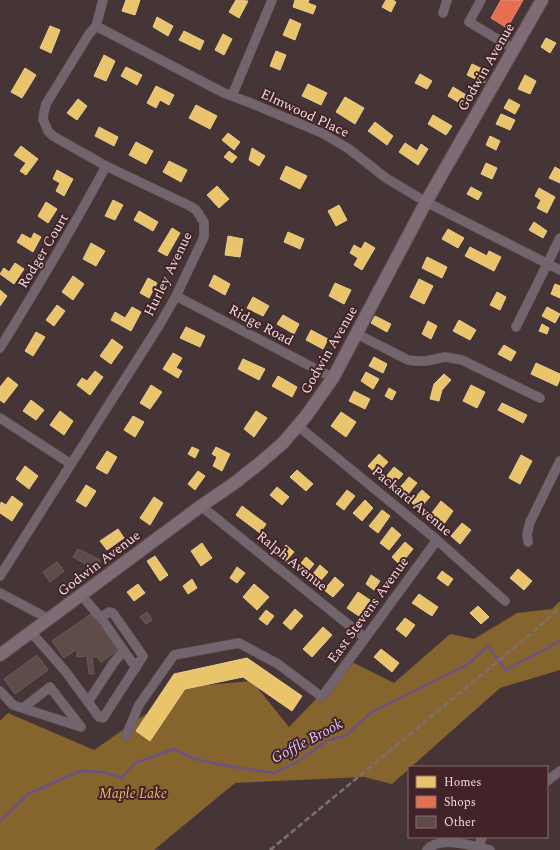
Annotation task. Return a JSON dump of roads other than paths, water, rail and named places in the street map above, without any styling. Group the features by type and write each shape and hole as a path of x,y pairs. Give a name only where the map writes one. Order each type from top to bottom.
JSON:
{"main road":[{"name":"Godwin Avenue","path":"0,655 201,506 236,482 283,443 298,426 320,398 333,378 426,202 542,0"}],"street":[{"name":"Hurley Avenue","path":"0,576 160,324 176,296 204,237 204,222 201,216 190,206 106,166 53,136 48,131 43,119 46,104 89,34 96,26 103,0"},
{"path":"232,96 272,0"},
{"path":"443,13 447,0"},
{"path":"481,0 469,22 514,49"},
{"name":"Elmwood Place","path":"96,26 232,96 322,133 349,149 386,178 426,202 560,270"},
{"name":"Rodger Court","path":"0,348 54,260 106,166"},
{"path":"516,327 560,238"},
{"name":"Ridge Road","path":"176,296 333,378"},
{"path":"357,334 408,360 416,362 445,357 462,360 540,398"},
{"path":"0,418 71,464"},
{"name":"Packard Avenue","path":"298,426 436,540 505,601"},
{"path":"528,542 527,534 530,522 560,461"},
{"name":"Ralph Avenue","path":"201,506 365,638"},
{"name":"East Stevens Avenue","path":"126,736 139,705 174,654 240,643 278,664 322,697 436,540"},
{"path":"0,593 49,619"},
{"path":"81,595 101,618 136,668"},
{"path":"31,632 66,672 99,717 103,718 142,658 142,653 113,613 109,612 101,618"},
{"path":"88,702 114,662 124,651"},
{"path":"0,691 13,705 81,726 50,687 23,708"},
{"path":"548,780 560,771"},
{"path":"479,847 482,838"},
{"path":"427,850 429,847 439,842 448,842 490,850"}],"waterway":[{"name":"Goffle Brook","path":"0,821 28,794 80,771 103,772 122,778 135,763 174,749 195,759 227,766 275,773 299,761 326,741 345,736 372,712 467,665 488,646 506,670 560,641"}],"railway":[{"path":"270,850 526,638 560,608"}],"park label":[{"name":"Maple Lake","path":"133,793"}]}
